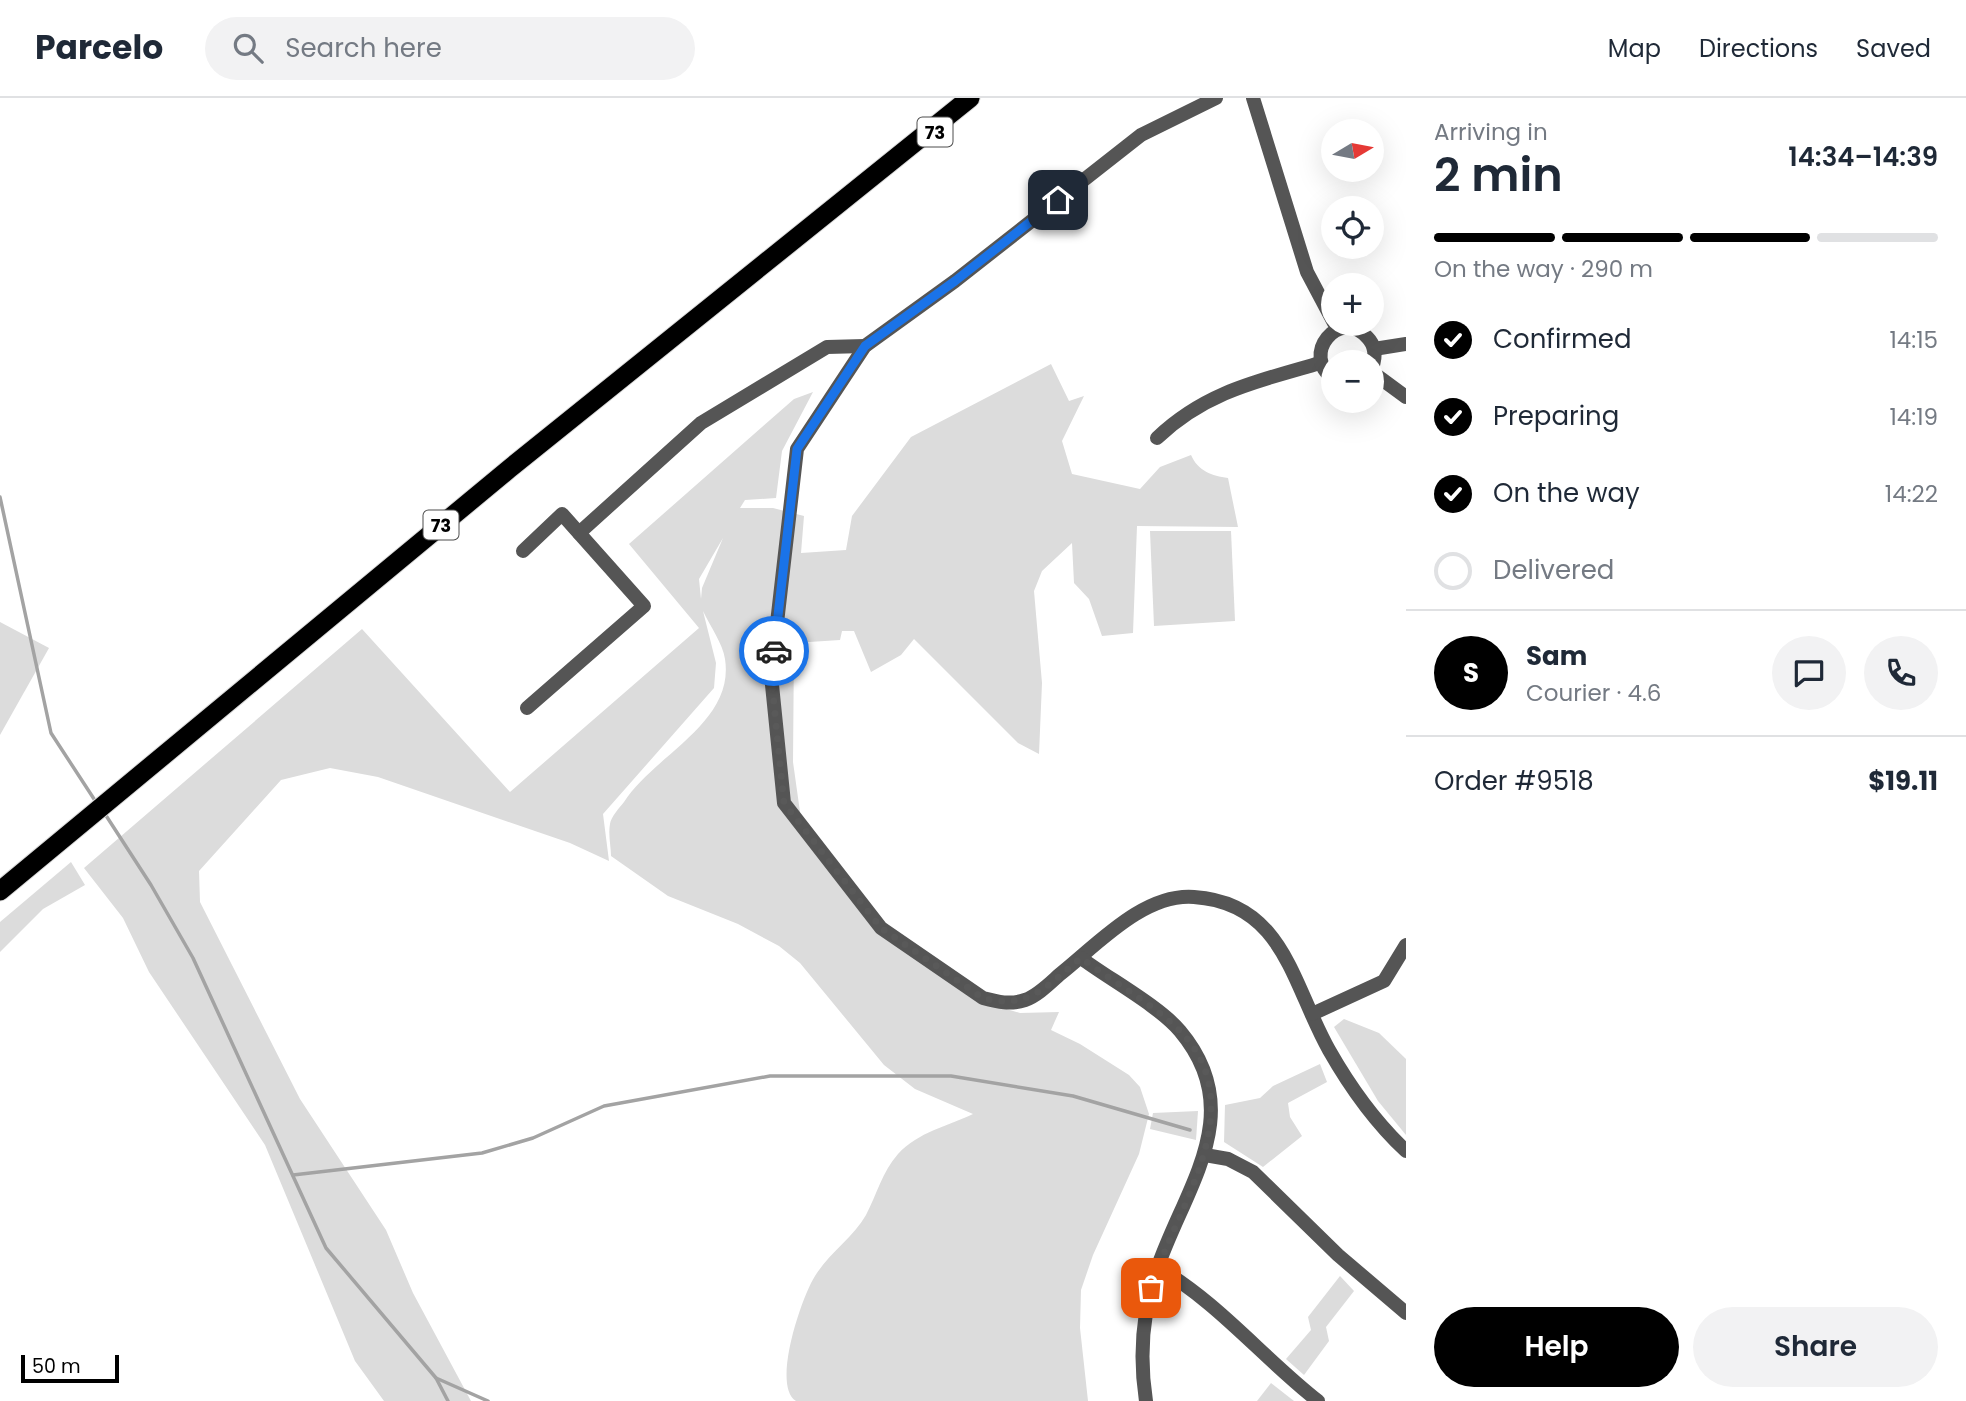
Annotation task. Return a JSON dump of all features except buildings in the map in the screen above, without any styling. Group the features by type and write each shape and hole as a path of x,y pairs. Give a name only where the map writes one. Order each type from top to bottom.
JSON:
{"highway":[{"name":"73","path":"0,891 520,461 970,98"},
{"name":"73","path":"888,166 982,98"}],"street":[{"path":"1216,98 1141,135 955,281 865,346 797,449 771,675 784,803 881,928 983,998 1000,1003 1028,999 1134,916 1152,906 1171,899 1212,898 1236,905 1262,923 1285,959 1349,1083 1406,1151"},
{"path":"1253,98 1307,272 1321,299"},
{"path":"1157,438 1180,416 1231,388 1321,363 1319,355 1327,336"},
{"path":"1366,336 1374,349 1406,344"},
{"path":"579,533 701,423 827,347 865,346"},
{"path":"1384,380 1406,397"},
{"path":"523,551 562,514 644,606 527,708"},
{"path":"1312,1014 1384,981 1406,945"},
{"path":"1081,958 1178,1028 1206,1074 1212,1115 1205,1155 1157,1267 1142,1333 1141,1361 1146,1401"},
{"path":"1205,1155 1228,1159 1253,1172 1346,1262 1406,1312"},
{"path":"1157,1267 1193,1288 1252,1346 1318,1401"}],"shaded area":[{"path":"1051,364 1069,401 1084,396 1062,441 1072,474 1140,489 1160,467 1191,455 1197,465 1206,472 1228,478 1238,527 1137,526 1133,633 1102,636 1089,599 1074,583 1072,543 1042,571 1034,591 1042,683 1039,754 1018,743 914,639 901,655 871,672 854,631 842,631 840,640 794,643 793,762 801,819 884,922 1000,1007 1020,1013 1059,1012 1051,1030 1080,1044 1129,1075 1140,1087 1149,1114 1139,1154 1093,1255 1081,1290 1080,1328 1088,1401 796,1401 789,1392 787,1378 791,1340 809,1286 815,1276 861,1223 898,1154 924,1135 973,1114 915,1089 884,1065 800,963 779,946 738,924 668,896 611,856 609,828 615,813 637,785 690,737 718,702 725,682 725,659 703,611 716,663 714,688 603,814 609,861 570,843 378,777 330,768 281,780 199,871 200,902 300,1099 386,1230 413,1293 471,1401 384,1401 355,1361 265,1145 149,972 123,918 84,868 362,629 510,792 699,628 629,544 794,399 813,392 782,451 776,498 745,500 740,508 773,508 804,516 801,553 846,550 852,516 911,437","holes":["723,538 702,588 701,599 699,579"]},
{"path":"1150,531 1231,531 1235,621 1154,626"},
{"path":"0,622 49,648 0,735"},
{"path":"71,862 85,885 43,909 0,952 0,922"},
{"path":"1344,1019 1379,1033 1406,1059 1406,1135 1378,1101 1334,1027"},
{"path":"1320,1064 1327,1082 1288,1103 1290,1117 1302,1136 1263,1167 1224,1142 1225,1105 1260,1098 1273,1086"},
{"path":"1198,1111 1196,1140 1150,1129 1153,1113"},
{"path":"1340,1276 1354,1291 1326,1327 1329,1341 1304,1375 1286,1359 1311,1330 1308,1317"},
{"path":"1271,1383 1294,1401 1257,1401"}],"waterway":[{"path":"0,497 51,733 96,802"},
{"path":"105,814 151,885 193,958 326,1248 436,1378 448,1401"},
{"path":"293,1175 482,1153 533,1138 604,1106 770,1076 951,1076 1073,1096 1190,1130"},
{"path":"436,1378 488,1401"}],"way so far":[{"path":"774,651 771,675 784,803 881,928 983,998 1000,1003 1028,999 1081,958 1178,1028 1198,1057 1206,1074 1210,1093 1210,1139 1157,1267 1151,1288"}],"route":[{"path":"774,651 797,449 865,346 955,281 1058,200"}]}
